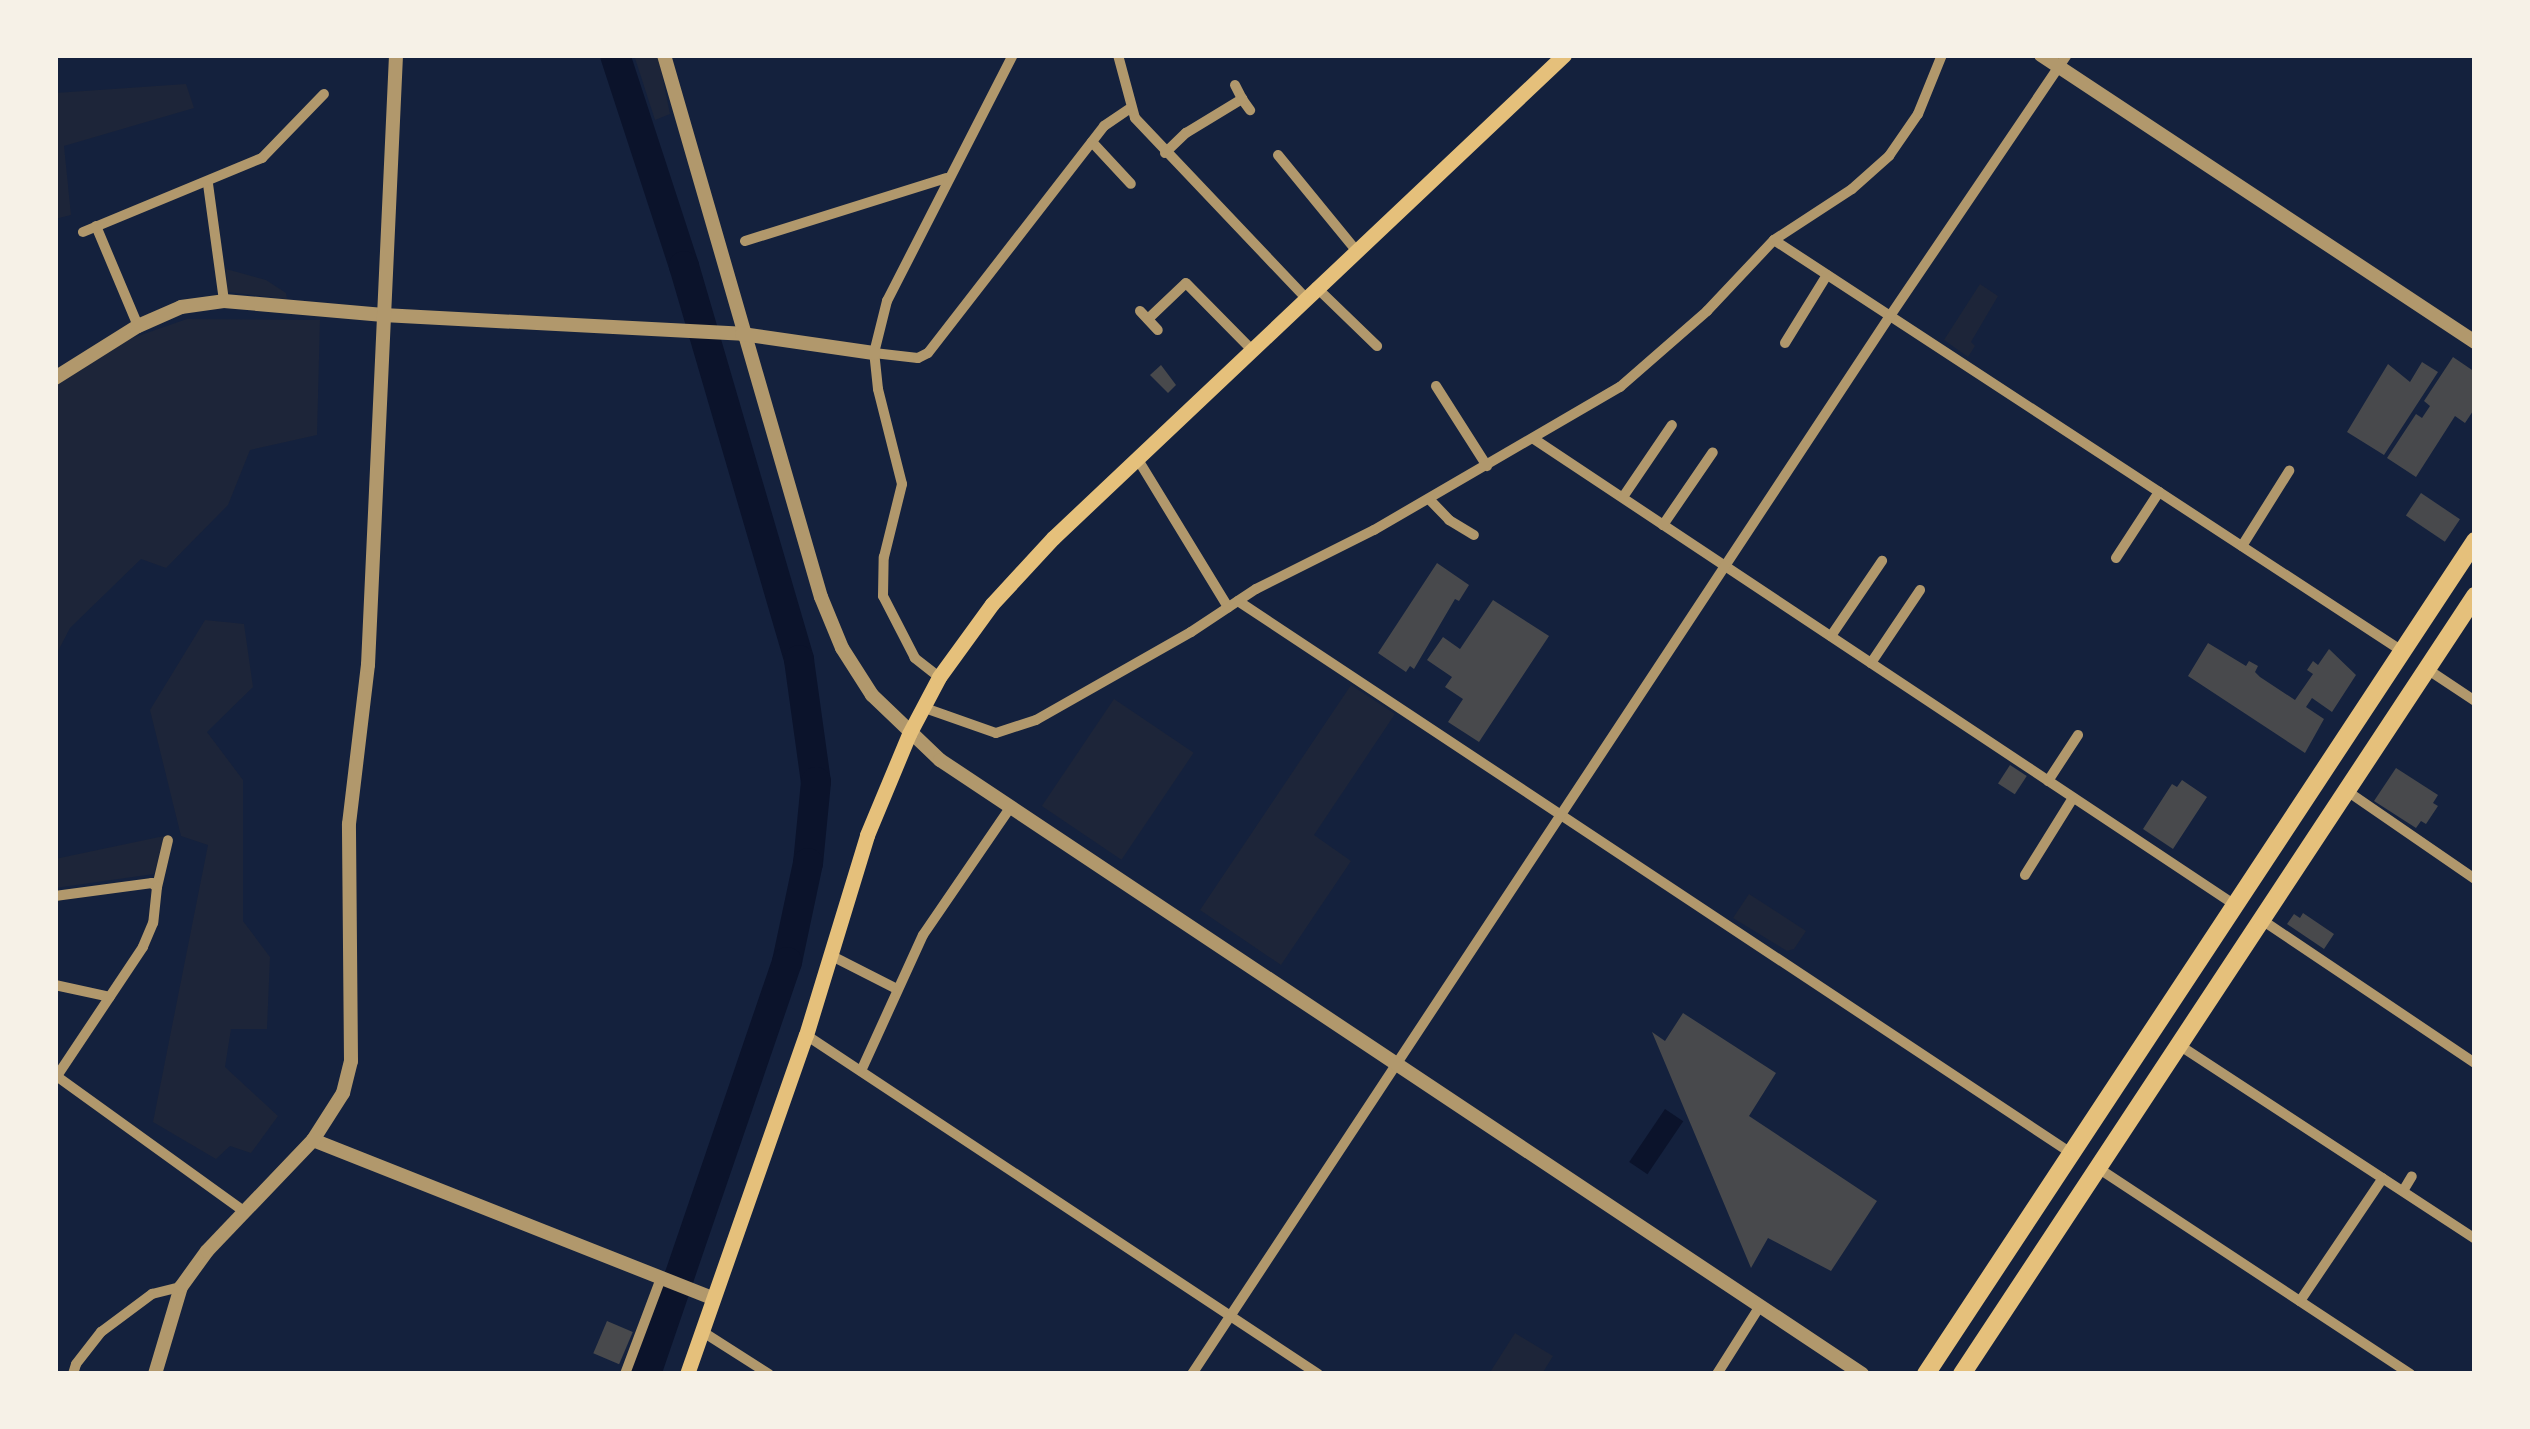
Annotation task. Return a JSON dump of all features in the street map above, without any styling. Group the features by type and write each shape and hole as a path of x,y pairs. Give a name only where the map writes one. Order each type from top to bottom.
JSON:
{"highway":[{"path":"1926,1374 2475,541"},
{"path":"1962,1374 2475,596"}],"main road":[{"path":"687,1374 806,1035 866,835 909,734 939,678 992,604 1053,538 1564,55"}],"street":[{"path":"154,1374 181,1288 245,1212 314,1140 343,1092 354,1032 349,824 368,666 396,55"},
{"path":"664,55 734,334 828,614 842,648 872,695 909,734 1010,808 1862,1374"},
{"path":"939,678 915,658 883,596 884,557 902,484 878,389 874,353 887,300 946,178 1013,55"},
{"path":"1118,55 1129,108 1166,153 1369,342"},
{"path":"922,707 996,733 1036,720 1233,604 1620,388 1669,348 1774,240 1852,189 1889,156 1918,114 1942,55"},
{"path":"2041,55 2063,61 2475,342"},
{"path":"1192,1374 1890,316 2063,61"},
{"path":"1235,85 1250,110"},
{"path":"83,232 208,184 262,158 324,94"},
{"path":"1166,153 1186,133 1242,99"},
{"path":"55,378 138,326 181,307 224,300 383,315 734,334 918,358 928,353 1104,126 1129,108"},
{"path":"1092,142 1131,184"},
{"path":"1278,156 1356,250"},
{"path":"746,241 946,178"},
{"path":"208,184 224,300"},
{"path":"96,226 138,326"},
{"path":"1774,240 2402,652"},
{"path":"1174,271 1251,350"},
{"path":"1784,342 1828,275"},
{"path":"1158,330 1144,315 1186,282"},
{"path":"1436,386 1486,466"},
{"path":"1623,498 1672,425"},
{"path":"1534,438 2235,905"},
{"path":"1663,524 1713,452"},
{"path":"1137,458 1233,604 1563,816 2071,1153"},
{"path":"2242,546 2289,471"},
{"path":"2116,558 2159,492"},
{"path":"1429,498 1449,520 1474,536"},
{"path":"1831,636 1882,560"},
{"path":"1871,663 1920,590"},
{"path":"2427,669 2475,701"},
{"path":"2048,781 2078,735"},
{"path":"2346,791 2475,879"},
{"path":"2025,875 2073,798"},
{"path":"862,1071 923,935 1010,808"},
{"path":"168,840 162,882 157,888 152,923 143,947 56,1075 245,1212"},
{"path":"55,896 152,883 157,888"},
{"path":"2262,920 2475,1062"},
{"path":"830,955 897,989"},
{"path":"55,985 110,997"},
{"path":"806,1035 1318,1374"},
{"path":"2179,1045 2475,1239"},
{"path":"314,1140 714,1298"},
{"path":"2098,1168 2410,1374"},
{"path":"2403,1191 2412,1176"},
{"path":"2300,1302 2383,1178"},
{"path":"625,1374 662,1278"},
{"path":"74,1374 76,1364 101,1332 152,1294 181,1288"},
{"path":"1716,1374 1760,1306"},
{"path":"703,1332 769,1374"}],"shaded area":[{"path":"634,55 658,55 670,114 655,120"},
{"path":"186,84 194,108 64,146 71,215 55,219 55,93"},
{"path":"226,269 266,280 286,293 287,299 227,292"},
{"path":"1980,284 1998,296 1971,342 1975,346 1968,357 1944,340"},
{"path":"187,319 320,320 317,435 250,450 228,505 166,568 141,559 70,628 55,657 55,379 95,351"},
{"path":"205,620 244,624 253,687 207,732 243,780 243,921 270,957 267,1029 231,1029 225,1067 278,1116 251,1153 230,1146 216,1159 153,1122 208,845 181,836 150,710"},
{"path":"1351,685 1395,714 1314,835 1351,861 1281,965 1200,910"},
{"path":"1114,699 1194,753 1121,860 1042,806"},
{"path":"164,836 154,874 55,888 55,859"},
{"path":"1749,894 1806,931 1794,949 1787,951 1733,918"},
{"path":"1665,1109 1683,1121 1647,1174 1629,1162"},
{"path":"1515,1333 1553,1356 1542,1374 1489,1374"}],"building":[{"path":"2453,357 2475,372 2475,408 2465,423 2455,416 2416,477 2387,458 2416,414 2422,418 2430,406 2424,401"},
{"path":"2422,362 2438,372 2384,455 2347,432 2388,364 2410,382"},
{"path":"1161,365 1176,385 1168,393 1150,375"},
{"path":"2421,493 2460,519 2445,542 2406,515"},
{"path":"1437,563 1469,585 1459,601 1455,599 1414,669 1410,666 1406,672 1378,653"},
{"path":"1493,600 1549,636 1479,742 1448,722 1463,699 1445,687 1452,677 1427,660 1443,637 1460,649"},
{"path":"2208,643 2246,666 2249,661 2258,666 2255,672 2260,677 2295,700 2313,674 2307,670 2313,661 2318,665 2329,649 2356,675 2332,712 2312,698 2306,707 2324,719 2305,753 2188,676"},
{"path":"2010,765 2027,776 2015,794 1998,783"},
{"path":"2396,768 2438,795 2433,803 2438,806 2426,824 2421,821 2416,828 2374,801"},
{"path":"2182,780 2207,797 2173,849 2143,829 2172,784 2177,787"},
{"path":"2303,913 2334,934 2324,949 2287,924 2294,914 2300,918"},
{"path":"1683,1013 1776,1073 1749,1116 1877,1201 1831,1271 1768,1238 1751,1268 1652,1032 1665,1041"},
{"path":"607,1321 633,1332 619,1364 593,1353"}],"waterway":[{"path":"615,55 684,266 799,660 816,782 808,863 787,962 646,1374"}]}
